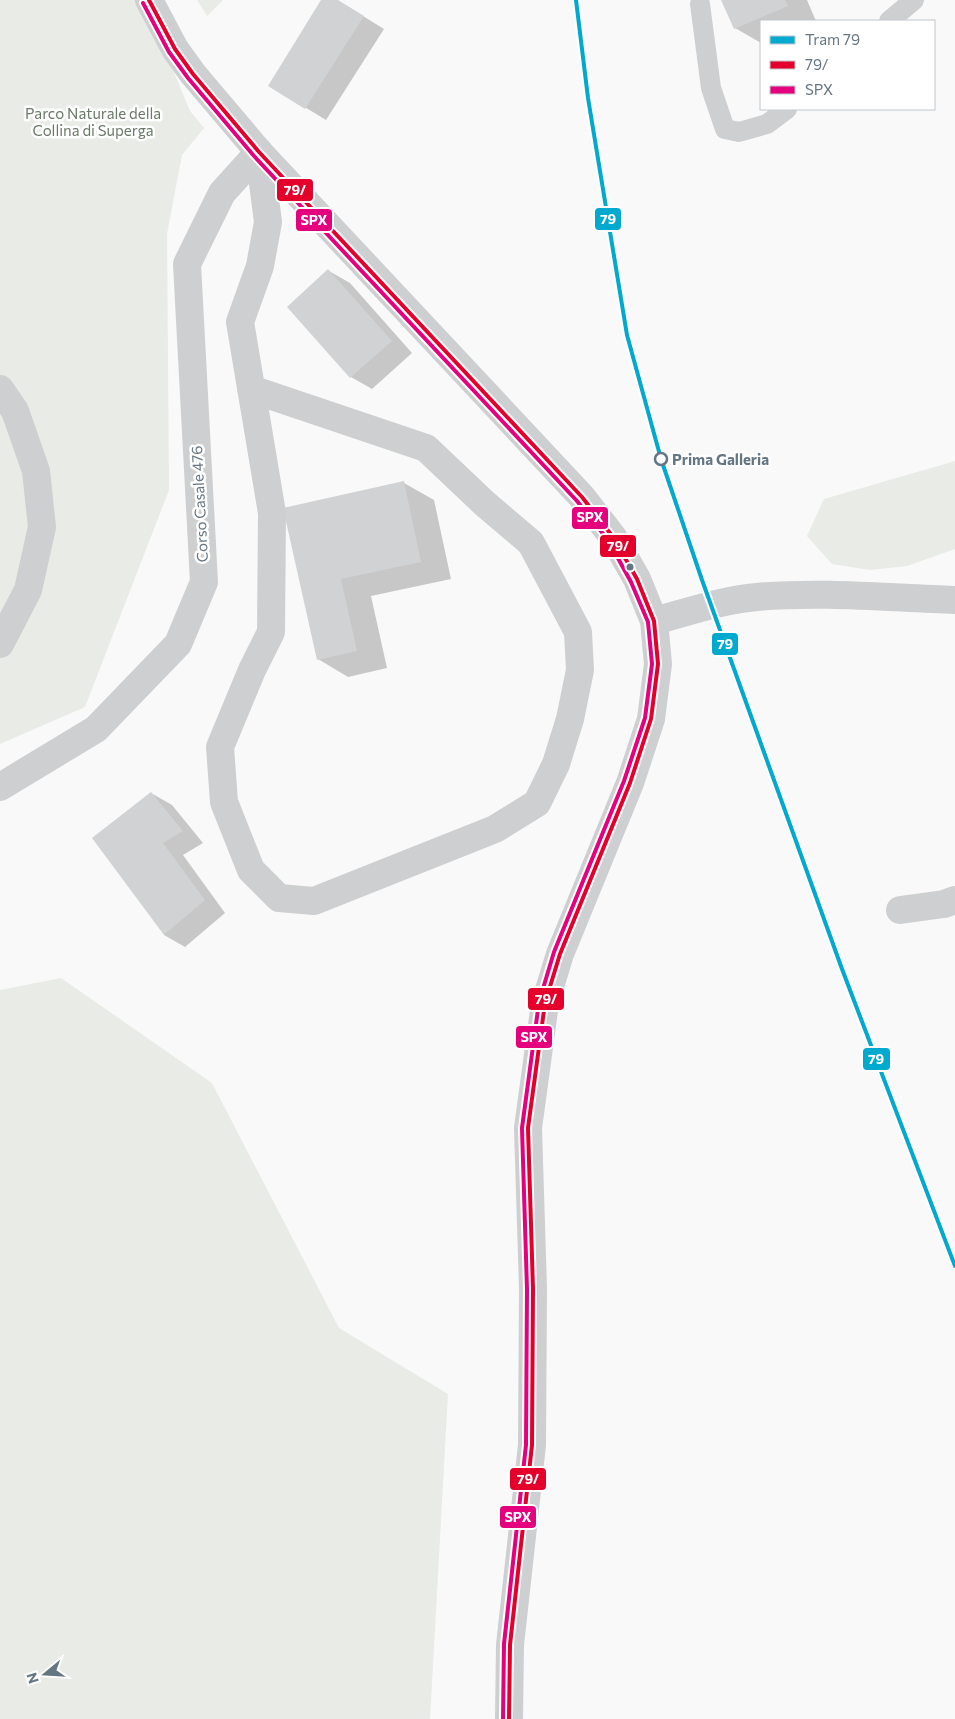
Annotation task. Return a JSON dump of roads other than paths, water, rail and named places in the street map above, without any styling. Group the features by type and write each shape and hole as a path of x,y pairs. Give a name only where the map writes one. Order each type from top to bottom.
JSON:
{"street":[{"path":"149,0 175,49 192,74 259,152 582,497 613,537 637,579 654,622 658,664 651,719 630,783 560,954 545,1004 528,1128 533,1289 532,1445 510,1644 510,1719"},
{"path":"251,389 426,448 531,543 578,632 580,670 570,719 556,764 537,803 495,829 314,901 278,898 251,870 224,802 220,747 252,670 271,632 272,513 251,389 240,322 260,266 268,222 259,152"},
{"name":"Corso Casale 476","path":"0,787 96,729 178,644 204,582 187,264 222,193 259,152"},
{"path":"0,389 15,411 36,471 42,527 28,590 0,644"},
{"path":"654,622 730,601 757,597 816,595 955,600"},
{"path":"900,910 944,904 955,900"}],"lane":[{"path":"890,20 914,0"},
{"path":"700,4 711,88 724,129 740,132 767,124 786,110"}],"tram line":[{"name":"79","path":"576,0 588,98 627,335 661,459 702,580 842,969 955,1266"}],"place":[{"name":"Prima Galleria","path":"661,459"}],"park label":[{"name":"Parco Naturale della Collina di Superga","path":"93,122"}]}
